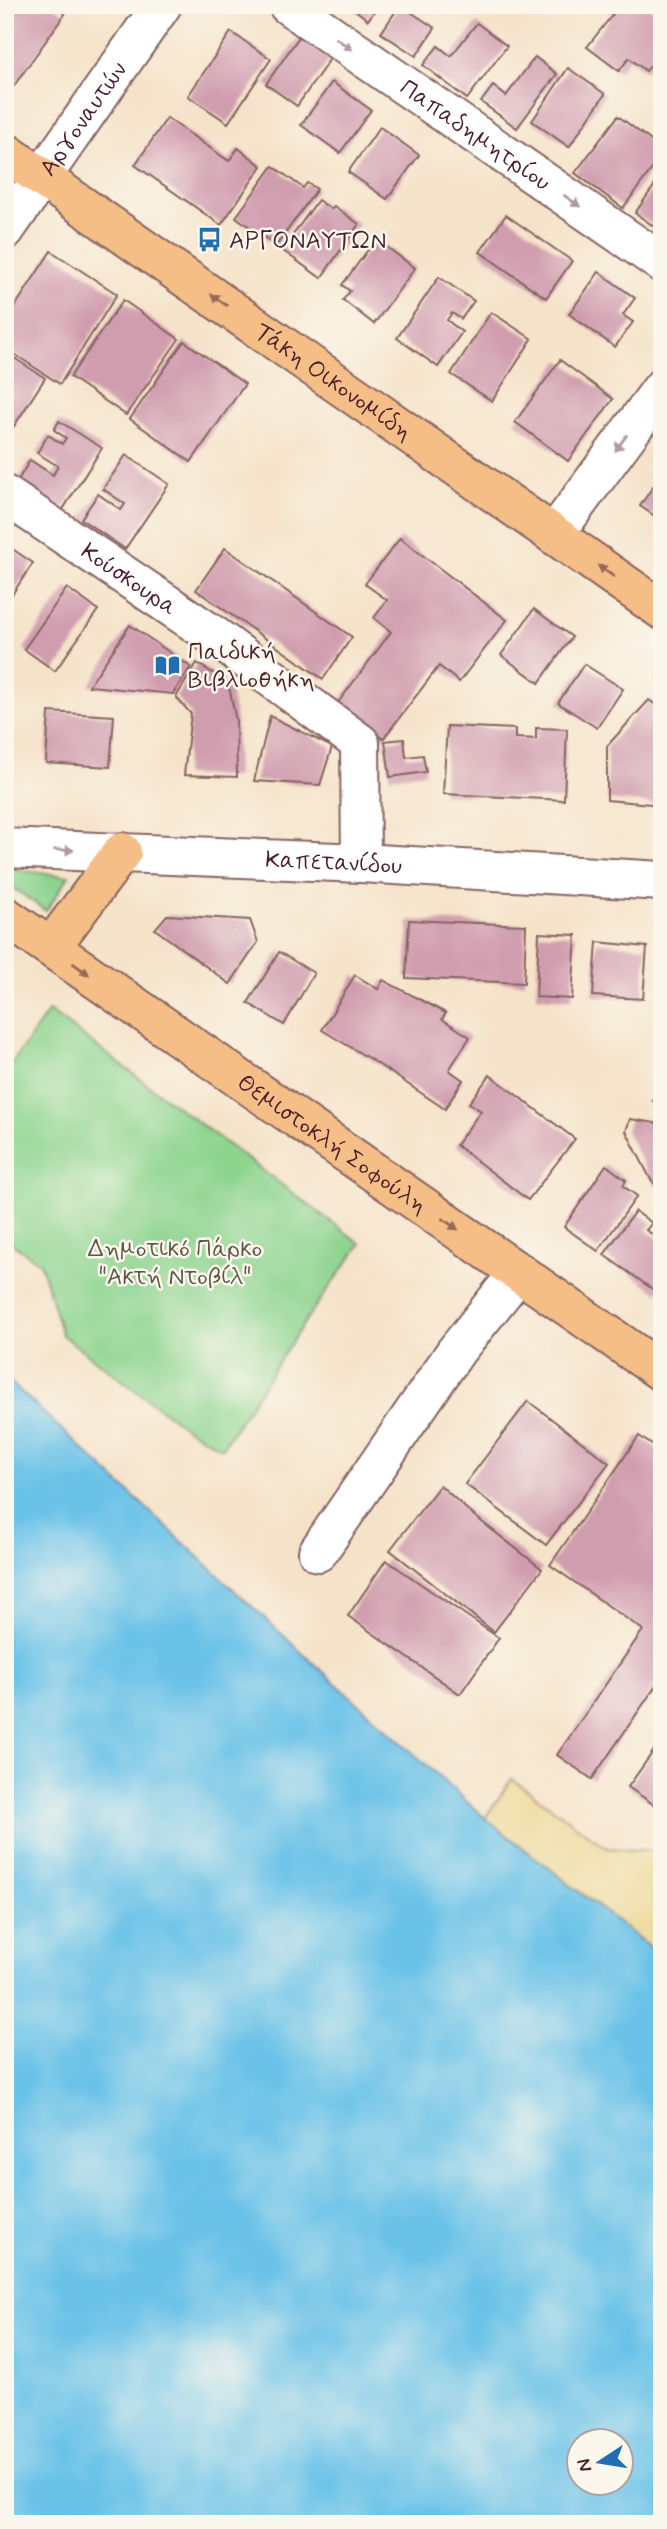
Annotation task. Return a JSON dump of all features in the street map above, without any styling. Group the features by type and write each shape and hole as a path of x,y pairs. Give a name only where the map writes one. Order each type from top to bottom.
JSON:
{"main road":[{"name":"Τάκη Οικονομίδη","path":"5,152 662,610"},
{"path":"51,947 122,852"},
{"name":"Θεμιστοκλή Σοφούλη","path":"5,916 662,1372"}],"street":[{"name":"Αργοναυτών","path":"5,230 162,5"},
{"name":"Παπαδημητρίου","path":"288,5 662,263"},
{"path":"554,535 662,388"},
{"name":"Κούσκουρα","path":"5,495 216,637 360,743 361,863"},
{"name":"Καπετανίδου","path":"5,848 361,863 662,881"},
{"path":"318,1552 456,1351 519,1272"}],"green space":[{"path":"5,869 69,876 46,911 5,882"},
{"name":"Δημοτικό Πάρκο \"Ακτή Ντοβίλ\"","path":"49,1011 361,1244 310,1314 222,1448 187,1429 62,1335 40,1263 5,1239 5,1073"}],"sand":[{"path":"512,1779 607,1848 662,1852 662,1957 485,1818"}],"water":[{"path":"5,1377 300,1651 485,1818 662,1957 662,2524 5,2524"}],"building":[{"path":"8,5 53,5 65,14 11,90 5,86 5,9"},
{"path":"349,5 379,5 368,20"},
{"path":"400,5 435,28 416,56 381,33"},
{"path":"601,5 647,5 662,17 662,51 646,71 629,58 619,71 587,47 613,14"},
{"path":"477,23 507,46 467,99 423,65 438,46 451,56"},
{"path":"231,32 271,59 228,123 188,96"},
{"path":"301,34 332,56 297,106 266,84"},
{"path":"535,57 557,74 517,128 481,102 493,86 506,96"},
{"path":"568,68 605,94 569,147 532,121"},
{"path":"332,82 371,110 340,153 301,125"},
{"path":"618,116 662,149 662,155 623,208 575,173"},
{"path":"167,118 229,161 238,148 262,166 221,225 135,165"},
{"path":"380,127 419,155 387,199 348,172"},
{"path":"273,166 303,188 307,183 317,189 276,246 236,217"},
{"path":"662,175 662,232 635,213"},
{"path":"318,200 331,209 334,206 359,224 321,278 282,250"},
{"path":"506,215 572,261 546,298 480,252"},
{"path":"376,239 415,268 374,324 343,300 350,291 342,285"},
{"path":"51,251 117,294 60,384 5,348 5,322"},
{"path":"599,272 635,298 623,315 633,322 615,347 569,314"},
{"path":"439,277 474,301 461,319 452,313 447,320 462,332 438,367 397,338"},
{"path":"123,300 179,339 126,415 70,377"},
{"path":"491,312 532,339 492,401 451,374"},
{"path":"184,341 245,384 191,462 130,419"},
{"path":"5,352 45,378 5,440"},
{"path":"560,360 613,399 568,461 515,422"},
{"path":"59,421 102,448 60,514 15,485 30,460 53,475 58,466 37,453 48,435 62,444 66,438 54,430"},
{"path":"126,455 169,484 125,549 81,519 98,494 121,510 125,504 103,489"},
{"path":"662,473 662,521 640,506"},
{"path":"400,538 507,620 459,682 439,666 383,739 337,704 391,632 374,618 387,600 365,584"},
{"path":"5,544 33,563 5,605"},
{"path":"225,548 352,637 323,679 196,590"},
{"path":"67,588 98,610 55,671 24,649"},
{"path":"534,609 572,637 539,683 501,655"},
{"path":"130,625 191,667 173,694 89,686"},
{"path":"197,663 222,679 230,691 236,721 237,777 184,775 191,714 176,697"},
{"path":"584,664 623,689 597,728 558,703"},
{"path":"5,698 11,700 7,729 5,729"},
{"path":"649,700 662,709 662,805 607,800 607,746"},
{"path":"49,712 114,716 110,767 46,763"},
{"path":"270,716 332,747 320,785 254,781"},
{"path":"447,726 515,729 515,738 536,739 536,728 567,729 564,800 443,794"},
{"path":"404,739 406,757 423,755 426,772 390,777 385,741"},
{"path":"167,915 250,920 258,942 230,984 155,929"},
{"path":"409,920 526,925 524,983 406,978"},
{"path":"539,933 576,935 572,999 536,997"},
{"path":"597,942 647,947 643,999 593,996"},
{"path":"279,952 314,973 284,1025 248,1003"},
{"path":"355,975 378,989 383,980 446,1013 442,1019 470,1037 449,1070 463,1080 445,1109 322,1030"},
{"path":"490,1075 575,1139 528,1200 456,1145 481,1111 469,1103"},
{"path":"662,1086 662,1102 653,1101"},
{"path":"630,1119 662,1124 662,1193 650,1178 626,1131"},
{"path":"606,1165 626,1180 623,1186 637,1196 598,1251 564,1227"},
{"path":"635,1211 652,1223 646,1230 662,1241 662,1288 658,1293 604,1255"},
{"path":"528,1401 609,1463 546,1545 465,1484"},
{"path":"639,1436 662,1452 662,1677 592,1779 557,1755 643,1630 550,1565"},
{"path":"440,1485 542,1569 494,1632 390,1550"},
{"path":"386,1560 499,1638 460,1694 348,1616"},
{"path":"662,1739 662,1810 628,1787"}],"place":[{"name":"ΑΡΓΟΝΑΥΤΩΝ","path":"209,240"},
{"name":"Παιδική Βιβλιοθήκη","path":"168,665"}]}
